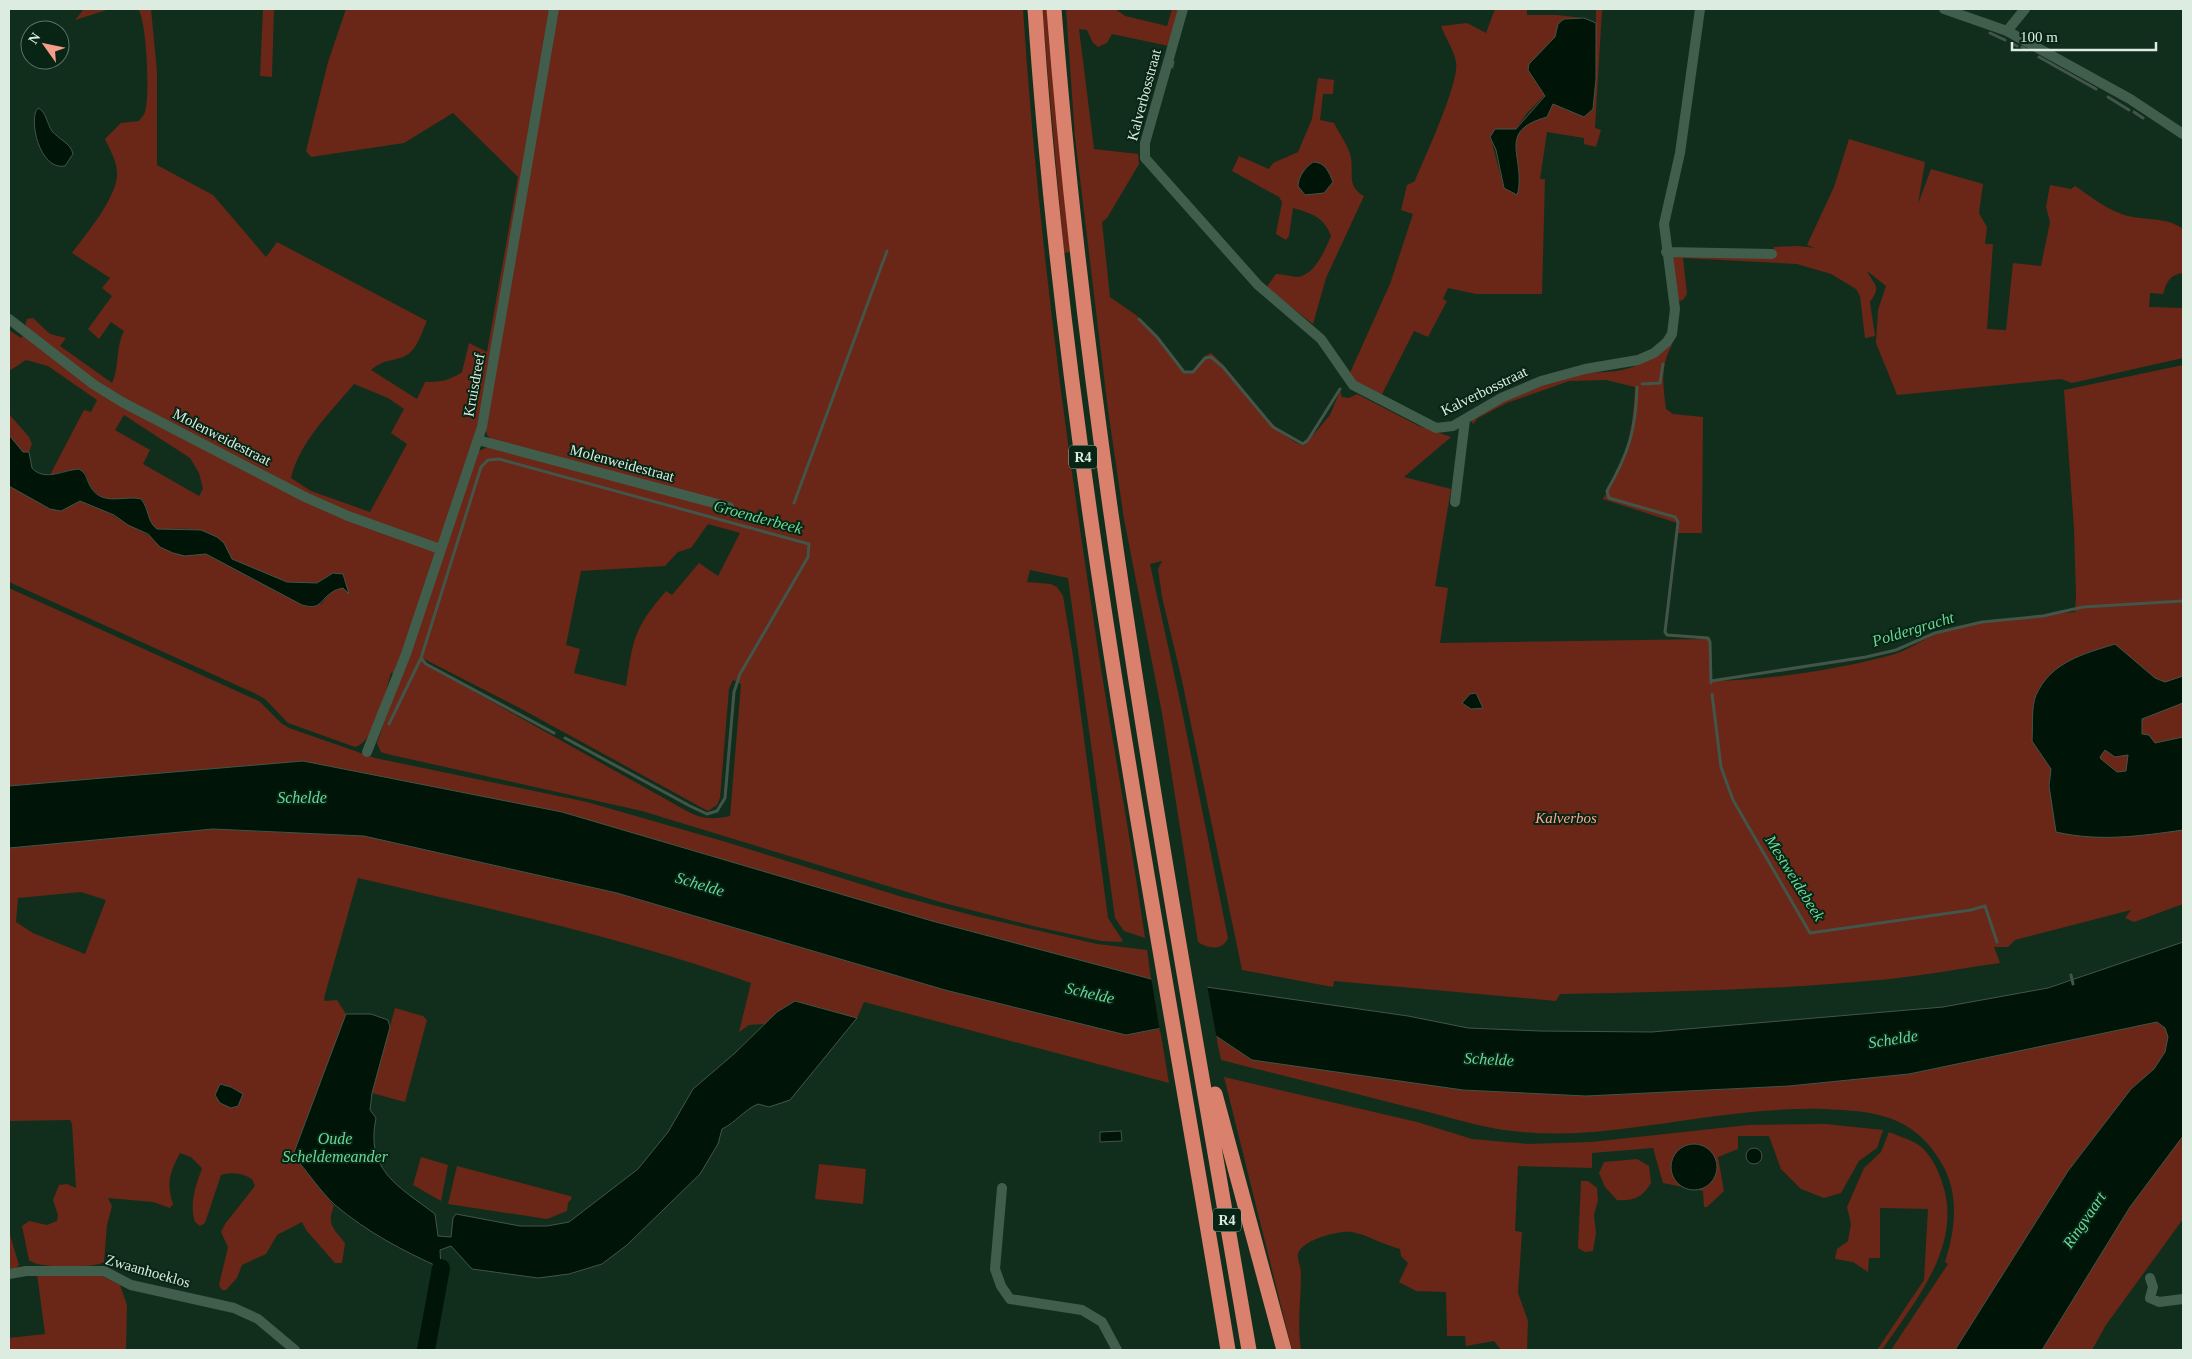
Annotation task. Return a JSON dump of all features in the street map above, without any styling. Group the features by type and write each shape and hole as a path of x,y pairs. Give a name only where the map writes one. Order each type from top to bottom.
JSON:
{"highway":[{"name":"R4","path":"1035,9 1048,167 1071,375 1110,640 1228,1350"},
{"name":"R4","path":"1054,9 1069,179 1092,378 1132,647 1175,911 1202,1070 1209,1077 1209,1090 1249,1350"},
{"path":"1209,1090 1284,1350"}],"street":[{"name":"Kruisdreef","path":"367,752 406,654 478,440 554,9"},
{"name":"Kalverbosstraat","path":"1183,9 1145,143 1145,158 1201,218 1258,286 1321,339 1353,385 1436,428 1453,426 1501,398 1540,381 1585,369 1638,360 1654,353 1667,342 1674,324 1674,309 1666,252 1666,209 1680,152 1700,9"},
{"path":"1944,9 2007,31 2130,99 2183,134"},
{"path":"2007,31 2024,9"},
{"path":"1666,252 1772,254"},
{"name":"Molenweidestraat","path":"9,319 93,384 122,402 304,497 348,516 440,549"},
{"path":"1456,502 1464,420"},
{"name":"Molenweidestraat","path":"478,440 729,507"},
{"path":"1002,1188 995,1270 1001,1286 1010,1299 1082,1310 1102,1322 1117,1350"},
{"name":"Zwaanhoeklos","path":"9,1274 35,1271 104,1271 131,1285 234,1308 258,1319 295,1350"},
{"path":"2150,1278 2153,1287 2150,1298 2159,1302 2183,1299"}],"green space":[{"path":"84,9 110,9 75,20"},
{"path":"138,9 151,9 157,72 157,165 213,195 266,257 277,242 427,321 419,340 411,352 376,366 371,370 417,399 425,382 444,380 462,372 469,343 487,352 518,177 453,113 404,143 311,157 306,151 328,62 346,9 551,9 477,452 489,446 492,440 487,435 485,428 557,9 1023,9 1042,232 1060,381 1097,645 1145,938 1124,931 1115,918 1068,578 1030,570 1027,582 1051,584 1057,587 1063,596 1073,656 1108,918 1123,941 1120,942 1101,941 1033,926 940,902 642,811 381,752 377,743 401,674 391,673 383,704 374,726 369,736 355,747 288,723 265,699 254,693 9,582 9,486 50,509 61,511 80,501 94,505 185,556 206,554 302,605 321,604 331,592 343,588 349,593 329,575 311,584 301,584 279,579 238,563 230,557 220,539 210,533 188,529 157,529 151,523 141,499 108,499 102,497 92,488 85,473 70,470 50,475 84,410 91,412 97,400 48,366 26,360 9,371 9,330 21,338 29,330 25,327 27,319 33,318 50,334 66,338 60,346 112,383 116,370 119,344 124,331 111,322 99,339 88,329 112,296 102,288 110,278 72,253 106,206 115,185 117,176 116,166 105,139 121,123 139,121 145,112 147,103 147,59 141,16","holes":["354,384 388,398 404,409 391,433 407,444 370,512 311,491 291,478 301,452 326,417","124,415 190,458 199,473 203,489 199,496 143,464 150,450 115,430","708,524 740,533 718,576 699,563 672,595 666,591 655,604 641,625 633,645 626,686 574,673 580,649 566,645 581,571 665,566 678,552 691,548","424,659 516,706 708,811 717,805 720,798 729,689 733,680 741,684 730,816 707,818 691,813 423,663"]},
{"path":"263,9 274,9 272,77 260,76"},
{"path":"1042,9 1048,9 1070,252 1064,253"},
{"name":"Kalverbos","path":"1066,9 1115,9 1125,16 1167,26 1172,9 1180,9 1169,46 1112,34 1107,43 1098,47 1093,43 1087,30 1079,29 1094,149 1138,154 1139,164 1107,218 1102,222 1110,297 1136,315 1156,334 1185,372 1191,373 1205,356 1211,353 1279,430 1291,440 1304,446 1330,415 1340,391 1342,397 1349,398 1357,394 1419,426 1451,437 1404,477 1451,489 1435,586 1448,588 1440,643 1709,639 1711,681 1757,679 1850,665 1895,654 1933,635 1963,627 2011,619 2075,612 2074,528 2064,390 2183,365 2183,904 2134,922 2125,918 2131,910 2015,940 2008,947 1994,947 2000,963 1904,977 1808,986 1560,994 1556,1001 1334,981 1333,987 1242,970 1181,676 1162,597 1158,569 1162,561 1150,564 1228,938 1223,945 1215,948 1198,942 1162,713 1124,519 1108,410 1075,137"},
{"path":"1495,9 1527,9 1527,15 1557,15 1584,18 1564,19 1552,42 1529,64 1528,70 1545,95 1527,113 1516,129 1490,136 1504,188 1518,192 1519,179 1516,146 1517,137 1522,130 1531,123 1547,117 1553,104 1559,104 1565,110 1593,109 1596,79 1596,10 1602,10 1595,128 1601,130 1596,147 1584,144 1584,138 1547,132 1540,179 1545,179 1542,294 1476,294 1448,288 1443,299 1447,301 1428,337 1414,331 1380,398 1362,388 1349,375 1390,284 1413,214 1401,210 1407,185 1415,181 1453,86 1456,62 1441,26 1467,23 1486,33"},
{"path":"1318,78 1334,80 1333,94 1323,94 1320,120 1334,123 1345,142 1350,154 1354,187 1364,196 1326,278 1313,324 1266,288 1276,274 1296,277 1308,273 1313,268 1331,236 1325,224 1306,212 1293,208 1289,236 1286,240 1276,234 1282,202 1279,197 1232,171 1239,156 1269,169 1273,163 1298,152 1312,119"},
{"path":"1849,139 1925,162 1918,204 1931,169 1983,184 1979,213 1987,227 1985,244 1993,244 1987,329 2006,330 2013,263 2041,266 2050,222 2046,207 2050,185 2071,189 2075,186 2119,213 2127,216 2168,222 2183,229 2183,273 2175,275 2169,280 2163,294 2150,293 2149,307 2183,308 2183,358 2072,383 2061,379 1897,395 1876,343 1878,310 1886,286 1867,271 1876,286 1876,292 1870,302 1875,336 1865,338 1860,296 1856,289 1831,274 1797,264 1683,258 1687,294 1683,300 1676,302 1669,255 1773,257 1774,247 1799,246 1815,248 1807,245 1834,187"},
{"path":"1669,344 1672,345 1668,353 1663,376 1666,409 1673,414 1703,417 1702,533 1676,533 1677,523 1603,499 1618,471 1627,445 1633,418 1635,387 1606,380 1569,381 1507,403 1478,418 1473,424 1471,421 1492,406 1522,392 1580,374 1615,371 1632,367 1649,359"},
{"path":"9,414 29,437 32,444 29,452 23,452 9,435"},
{"path":"9,588 259,701 281,723 289,728 375,758 587,802 726,842 899,896 975,916 1097,944 1147,950 1151,979 932,921 303,761 9,786"},
{"path":"213,829 364,836 617,893 945,990 1126,1035 1160,1029 1169,1083 864,1002 857,1018 795,1001 777,1012 765,1024 749,1025 739,1032 751,983 605,938 358,878 324,998 325,1001 337,1000 346,1014 293,1155 334,1206 331,1218 332,1226 345,1243 342,1263 335,1263 306,1230 302,1222 277,1235 266,1254 242,1265 237,1278 226,1290 222,1290 219,1285 228,1247 221,1232 225,1224 255,1186 252,1179 245,1175 233,1173 221,1175 205,1223 200,1226 195,1222 193,1208 194,1195 202,1168 191,1157 180,1153 170,1178 173,1204 170,1208 153,1202 108,1198 112,1206 107,1225 104,1262 79,1266 43,1265 29,1260 22,1226 29,1221 47,1225 57,1221 58,1215 53,1200 59,1185 67,1184 76,1188 72,1124 70,1120 9,1121 9,848","holes":["81,892 106,900 85,954 33,933 16,922 18,898"]},
{"path":"395,1008 423,1016 427,1020 405,1102 372,1093"},
{"path":"2157,1022 2165,1028 2168,1037 2165,1052 2154,1069 2131,1089 2068,1171 1955,1350 1891,1350 1948,1264 1945,1262 1952,1236 1954,1209 1950,1184 1946,1171 1939,1159 1922,1138 1911,1129 1890,1118 1842,1110 1794,1109 1737,1114 1594,1132 1532,1133 1512,1131 1473,1124 1221,1060 1216,1036 1252,1060 1463,1090 1586,1096 1789,1086 1908,1074"},
{"path":"1224,1077 1417,1122 1472,1139 1528,1144 1591,1142 1748,1125 1826,1124 1883,1130 1877,1148 1859,1161 1841,1193 1824,1198 1801,1189 1781,1169 1769,1136 1738,1136 1738,1149 1718,1157 1724,1191 1707,1207 1704,1207 1703,1191 1663,1183 1653,1148 1592,1153 1592,1168 1518,1166 1515,1231 1522,1232 1518,1293 1528,1321 1527,1350 1501,1350 1494,1341 1466,1346 1465,1336 1447,1336 1446,1292 1416,1291 1399,1282 1408,1263 1401,1256 1400,1249 1352,1232 1330,1234 1321,1237 1306,1244 1298,1254 1301,1273 1299,1322 1301,1350 1292,1350"},
{"path":"1889,1132 1917,1144 1933,1161 1942,1182 1947,1205 1947,1228 1933,1271 1921,1292 1882,1350 1877,1350 1924,1280 1928,1209 1880,1208 1880,1258 1869,1258 1868,1272 1853,1262 1835,1259 1837,1249 1848,1241 1851,1224 1847,1207 1864,1168 1881,1152"},
{"path":"2183,1136 2183,1219 2106,1325 2092,1350 2042,1350 2130,1207"},
{"path":"421,1157 448,1165 441,1201 413,1185"},
{"path":"1637,1159 1649,1166 1651,1183 1637,1198 1617,1200 1605,1187 1599,1173 1604,1162"},
{"path":"819,1164 866,1169 863,1204 815,1199"},
{"path":"457,1166 572,1198 568,1203 567,1211 547,1219 448,1204"},
{"path":"1581,1181 1588,1181 1597,1188 1598,1200 1594,1215 1596,1233 1593,1251 1585,1252 1578,1248"},
{"path":"9,1232 19,1265 16,1268 9,1269"},
{"path":"37,1274 100,1275 120,1285 127,1305 126,1350 9,1350 9,1338 45,1334"}],"water":[{"path":"1584,18 1596,23 1596,79 1593,109 1584,117 1553,104 1547,117 1531,123 1522,130 1517,137 1516,146 1519,179 1517,195 1504,188 1496,150 1490,137 1495,129 1516,129 1545,96 1528,70 1529,64 1555,37 1558,24 1564,19"},
{"path":"38,108 45,115 52,131 72,150 73,154 65,166 56,165 48,160 42,152 35,132 34,122"},
{"path":"1313,162 1324,166 1333,182 1324,193 1305,195 1298,186 1303,172"},
{"path":"9,435 23,452 29,452 32,468 37,472 48,475 79,469 85,475 92,489 102,497 109,499 141,499 151,523 157,529 201,530 217,537 224,543 232,559 287,582 317,583 333,573 343,574 349,594 343,588 332,592 316,606 302,605 206,554 185,556 160,547 148,534 128,525 114,515 80,501 61,511 50,509 9,486"},
{"path":"2115,644 2155,678 2165,682 2183,676 2183,703 2142,719 2142,734 2149,735 2155,743 2183,737 2183,830 2120,837 2088,837 2056,832 2049,786 2051,769 2032,741 2034,700 2042,684 2059,667 2080,656","holes":["2105,750 2115,757 2128,755 2126,771 2117,772 2100,757"]},
{"path":"1476,693 1483,708 1471,709 1462,703 1470,694"},
{"name":"Schelde","path":"303,761 562,812 932,921 1151,979 1408,1016 1468,1028 1652,1032 1943,1007 2048,988 2183,942 2183,1136 2130,1207 2042,1350 1955,1350 2068,1171 2131,1089 2154,1069 2165,1052 2168,1037 2165,1028 2157,1022 1909,1074 1789,1086 1586,1096 1463,1090 1252,1060 1216,1036 1162,1028 1126,1035 945,990 617,893 364,836 213,829 9,848 9,786"},
{"name":"Oude Scheldemeander","path":"795,1001 857,1018 790,1100 769,1107 758,1104 722,1129 718,1144 700,1174 627,1245 602,1264 569,1274 538,1278 472,1269 451,1246 440,1250 441,1268 386,1240 347,1215 318,1187 293,1155 346,1014 371,1014 388,1020 390,1027 372,1093 370,1110 376,1118 375,1151 380,1164 397,1185 435,1214 438,1236 451,1237 453,1218 456,1214 520,1226 547,1226 569,1222 638,1169 668,1132 693,1089 735,1053 777,1012"},
{"path":"220,1084 231,1087 243,1094 238,1106 231,1108 220,1103 215,1095"},
{"path":"1121,1131 1122,1141 1100,1142 1100,1132"},
{"path":"1694,1144 1707,1148 1713,1154 1717,1167 1713,1180 1707,1186 1694,1190 1681,1186 1675,1180 1671,1167 1675,1154 1681,1148"},
{"path":"1754,1148 1762,1156 1754,1164 1746,1156"}],"pier":[{"path":"1151,977 1207,985 1217,1040 1160,1032"}],"waterway":[{"path":"1990,33 2005,40"},
{"path":"2013,44 2017,46"},
{"path":"2022,47 2027,50"},
{"path":"2039,57 2096,89"},
{"path":"1172,67 1173,62"},
{"path":"2108,97 2129,110"},
{"path":"2134,112 2143,118"},
{"path":"794,503 887,251"},
{"path":"1139,319 1157,337 1184,372 1193,372 1205,358 1211,357 1223,367 1273,427 1303,444 1308,440 1340,389"},
{"name":"Mestweidebeek","path":"1642,384 1660,383 1663,364"},
{"name":"Mestweidebeek","path":"1637,387 1635,417 1630,442 1607,491 1609,498 1675,517 1678,522 1665,632 1667,635 1708,638 1710,642 1711,683"},
{"name":"Groenderbeek","path":"554,733 426,664 421,658 481,467 488,460 499,459 809,544 808,557 740,674 734,692 725,798 717,811 707,814 690,806 565,738"},
{"name":"Poldergracht","path":"1711,681 1866,657 1896,650 1935,633 1982,622 2043,616 2083,607 2183,601"},
{"name":"Groenderbeek","path":"389,724 421,658"},
{"name":"Mestweidebeek","path":"1712,694 1721,767 1733,800 1810,933 1971,910 1985,906 1997,942"},
{"name":"Mestweidebeek","path":"2071,975 2073,984"},
{"path":"426,1350 441,1268"}],"water label":[{"name":"Ringvaart","path":"2084,1220"}]}
